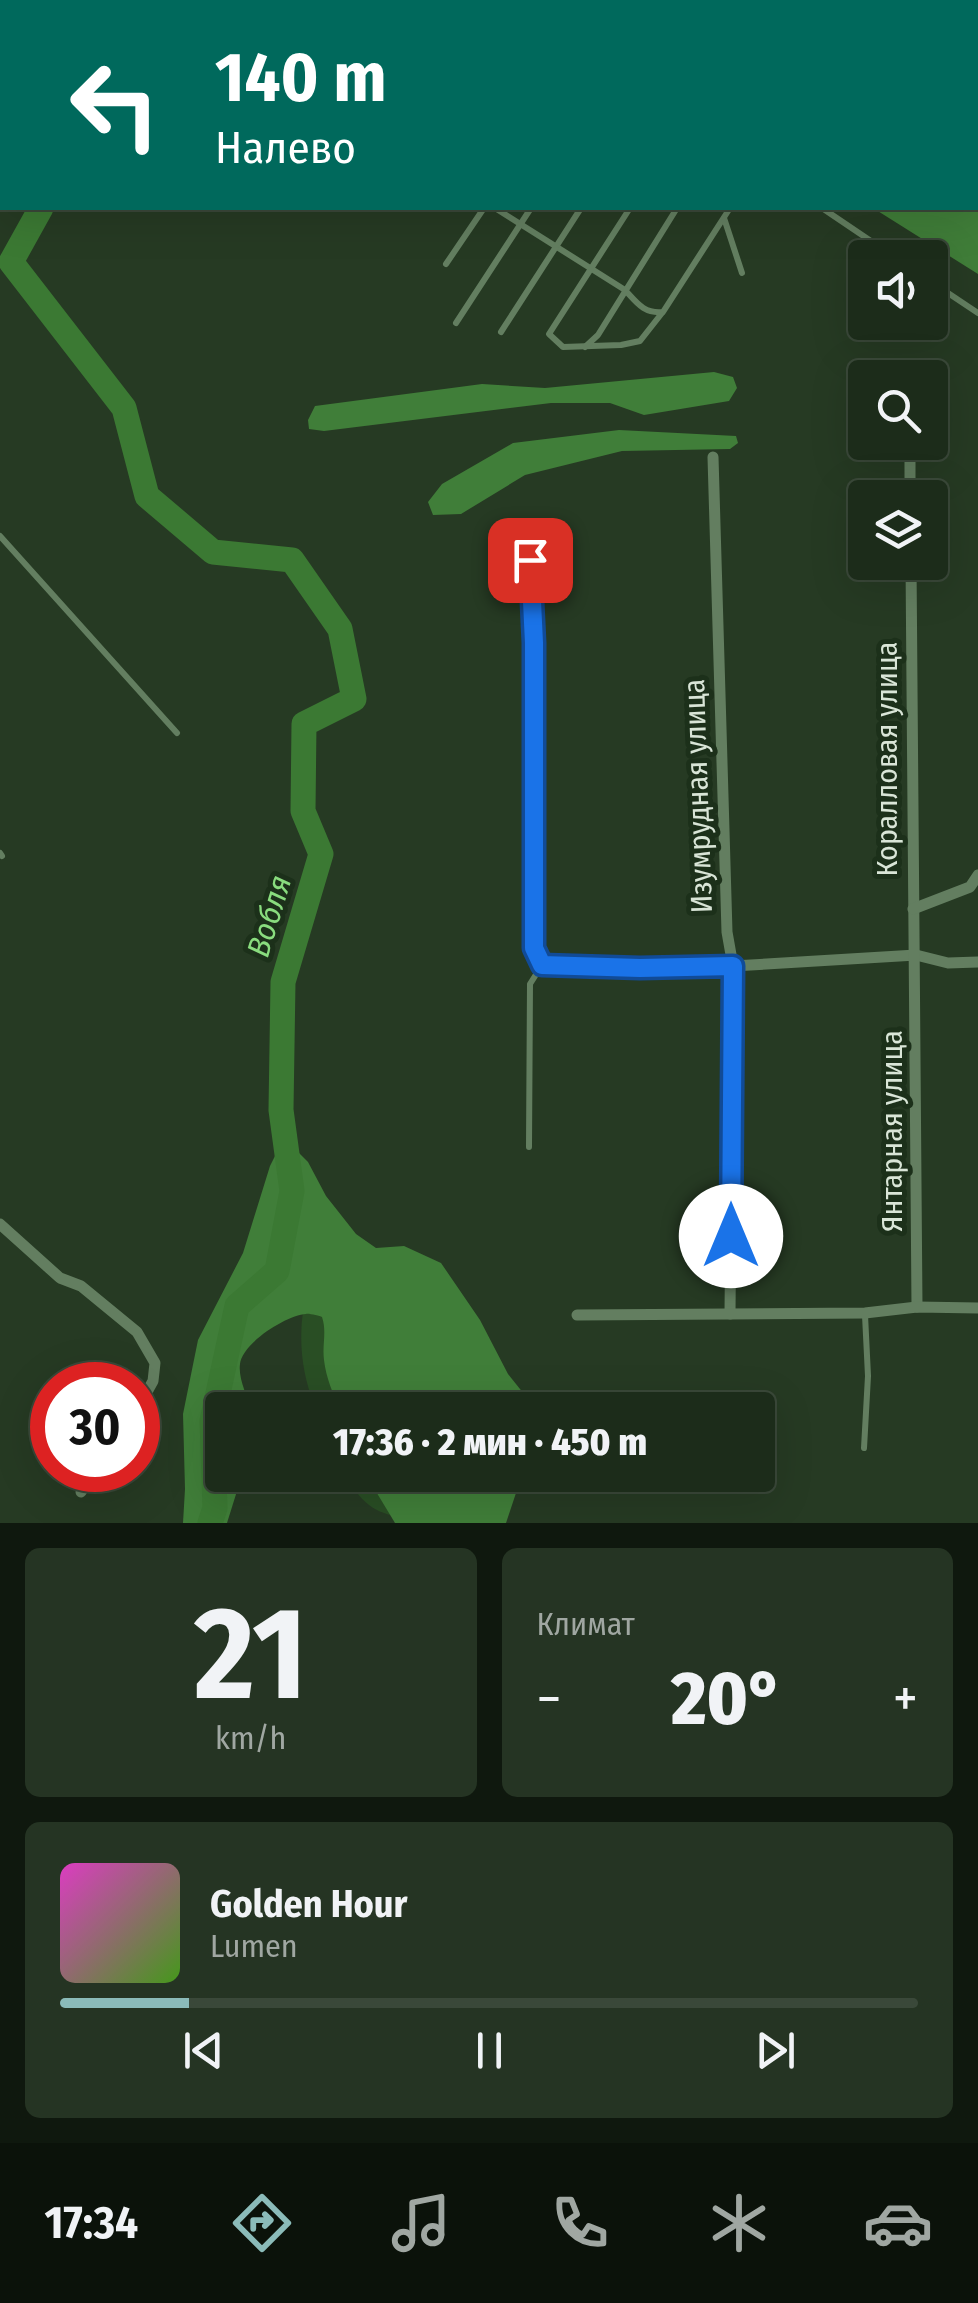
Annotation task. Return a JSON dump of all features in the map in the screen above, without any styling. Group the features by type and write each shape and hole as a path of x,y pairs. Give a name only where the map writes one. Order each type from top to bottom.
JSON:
{"street":[{"name":"Изумрудная улица","path":"713,458 728,932 733,966 730,1314"},
{"path":"530,560 534,643 534,948 542,965 733,966 916,956 948,963 978,962"},
{"name":"Коралловая улица","path":"910,580 916,956"},
{"path":"913,909 970,887 978,875"},
{"name":"Янтарная улица","path":"916,956 917,1307"},
{"path":"0,1224 60,1278 81,1286 137,1332 154,1362"},
{"path":"577,1314 865,1313 917,1307 978,1308"}],"lane":[{"path":"446,264 483,210"},
{"path":"498,210 625,290 648,312 663,312"},
{"path":"456,324 530,210"},
{"path":"501,332 580,210"},
{"path":"629,210 548,334 563,347 640,341 729,210"},
{"path":"584,348 598,335 676,210"},
{"path":"825,210 869,240"},
{"path":"724,217 742,273"},
{"path":"948,292 978,313"},
{"path":"0,536 177,733"},
{"path":"529,1147 530,984 542,965"},
{"path":"864,1448 868,1376 865,1313"}],"green space":[{"path":"876,210 978,210 978,274 948,255 948,240 924,240"},
{"path":"714,372 733,377 737,388 729,401 644,415 610,403 551,403 324,431 309,429 308,420 315,406 482,384 545,388"},
{"path":"619,430 736,436 738,443 730,449 622,451 525,475 461,514 433,515 428,502 442,484 513,443"},
{"path":"287,1141 308,1162 326,1196 356,1234 376,1248 404,1246 441,1263 522,1392 333,1392 325,1367 322,1317 298,1316 277,1325 248,1347 240,1364 245,1392 205,1392 205,1492 237,1492 227,1523 183,1523 183,1414 198,1340 243,1253 280,1146"},
{"path":"310,1284 411,1392 310,1392 301,1331"},
{"path":"357,1492 412,1492 413,1520 372,1507"},
{"path":"376,1492 516,1492 506,1523 395,1523"}],"waterway":[{"name":"Вобля","path":"40,210 11,262 124,408 147,496 213,552 292,560 340,629 354,699 304,724 303,811 321,854 283,982 281,1110 292,1191 277,1271 237,1306 212,1421 215,1508 210,1523"}],"route":[{"path":"530,560 534,643 534,948 542,965 733,966 731,1236"}]}
